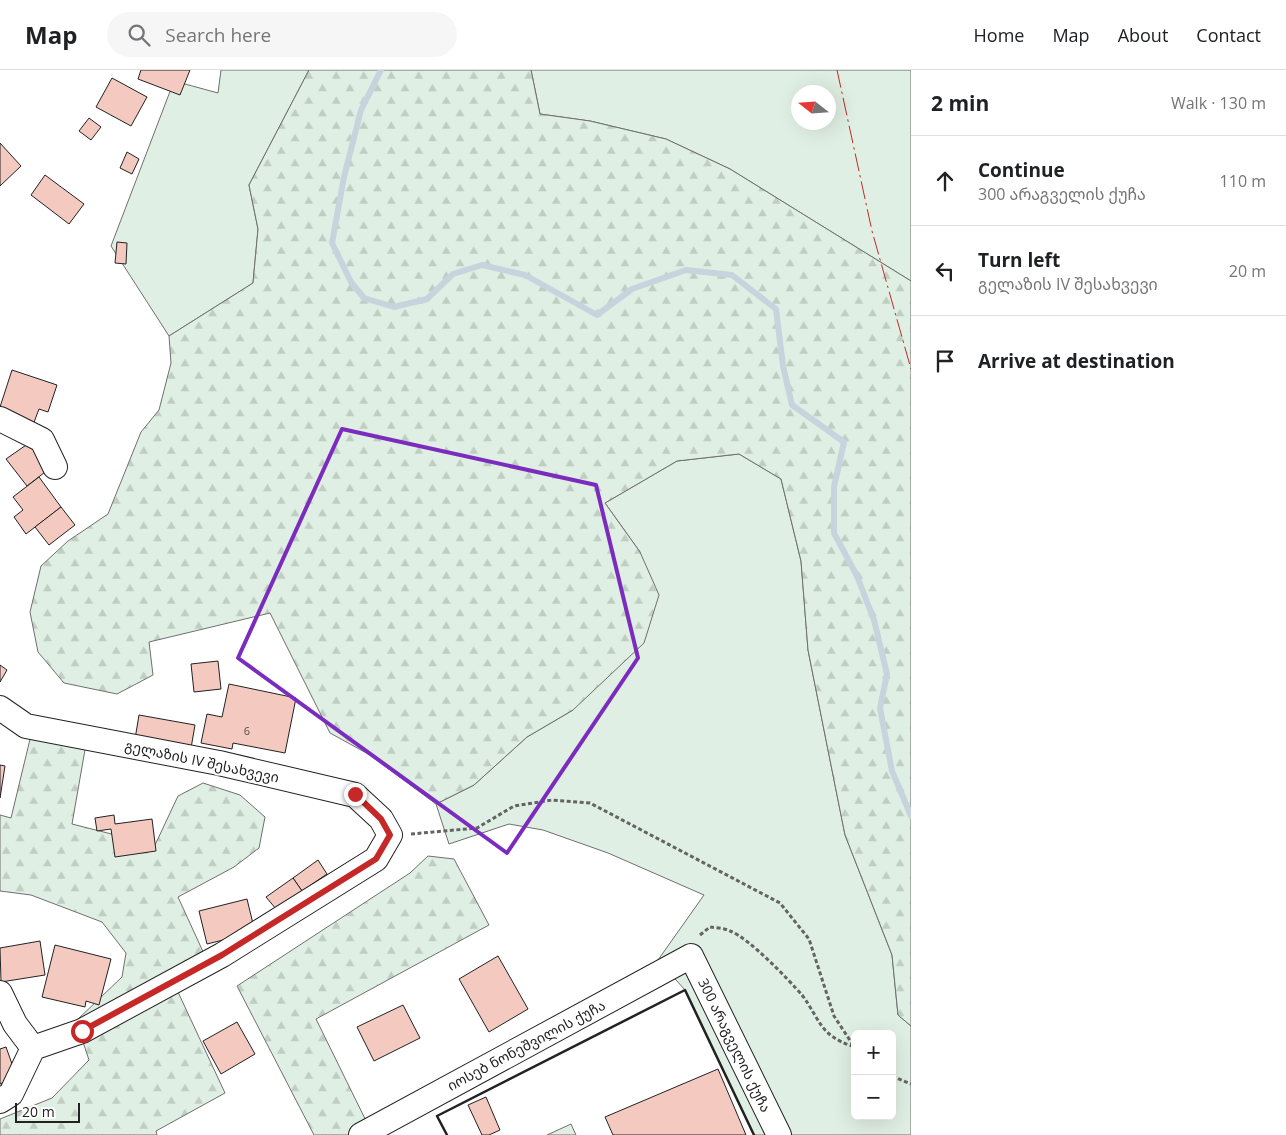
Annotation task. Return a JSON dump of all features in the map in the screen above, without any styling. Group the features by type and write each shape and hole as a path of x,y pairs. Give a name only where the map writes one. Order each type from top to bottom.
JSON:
{"street":[{"path":"0,419 42,440 55,468"},
{"name":"გელაზის IV შესახვევი","path":"0,708 26,726 219,763 355,794 381,819 390,835"},
{"path":"0,1101 11,1094 33,1048 82,1031 222,955 376,859 390,835"},
{"name":"იოსებ ნონეშვილის ქუჩა","path":"361,1135 691,956"},
{"name":"300 არაგველის ქუჩა","path":"691,956 779,1135"},
{"path":"0,993 15,1024 33,1048"}],"path":[{"path":"390,835 477,828 514,806 543,802 590,803 780,903 809,939 834,1016 851,1044"},
{"path":"691,956 697,936 710,928 730,930 779,970 803,996 819,1025 837,1041 851,1046"},
{"path":"896,1078 911,1084"}],"highlighted area":[{"path":"342,429 596,485 638,658 507,853 238,658"}],"green space":[{"path":"221,70 309,70 249,185 258,229 253,283 169,336 111,246 174,81 218,93"},
{"path":"309,70 531,70 540,114 590,121 666,139 730,169 911,281 911,1026 898,1015 892,955 845,835 808,650 801,561 781,479 739,454 677,461 605,503 640,552 659,595 644,643 573,710 527,737 474,785 436,804 370,755 330,733 270,613 149,642 153,675 117,694 64,683 38,652 30,612 41,566 68,541 108,514 141,432 159,410 171,363 169,336 253,283 258,229 249,185"},
{"path":"531,70 911,70 911,281 730,169 666,139 590,121 540,114"},
{"path":"739,454 781,479 801,561 808,650 845,835 892,955 898,1015 911,1026 911,1135 754,1135 685,990 658,960 704,895 608,853 543,830 509,824 449,844 436,804 474,785 527,737 573,710 640,552 605,503 677,461"},
{"path":"32,731 86,744 72,824 155,845 178,796 203,783 240,795 265,817 259,848 234,867 178,897 205,956 171,977 225,1093 156,1131 157,1135 0,1135 0,1119 52,1098 89,1060 76,1021 122,977 126,953 102,922 31,895 0,891 0,815 11,818"},
{"path":"428,856 454,859 489,925 316,1019 373,1135 314,1135 237,986 410,873"},
{"path":"571,1124 576,1135 547,1135"}],"building":[{"path":"141,70 190,70 180,95 138,79"},
{"path":"112,78 147,97 131,126 96,107"},
{"path":"89,118 101,127 91,140 79,131"},
{"path":"0,143 21,166 0,186"},
{"path":"127,152 139,159 132,174 120,168"},
{"path":"45,175 84,204 69,224 31,195"},
{"path":"117,242 127,243 126,264 115,263"},
{"path":"12,370 57,385 48,412 39,409 33,425 0,414 0,407"},
{"path":"29,443 49,469 27,486 6,459"},
{"path":"39,477 61,507 26,534 14,517 23,510 13,497"},
{"path":"61,507 75,525 49,545 35,527"},
{"path":"218,661 221,689 194,692 191,664"},
{"path":"0,665 7,670 0,682"},
{"path":"229,684 296,698 285,753 233,743 232,749 201,743 207,714 222,717"},
{"path":"139,715 195,725 190,754 134,745"},
{"path":"0,765 5,766 0,798"},
{"path":"114,815 115,824 152,819 156,851 115,857 111,829 97,831 95,818"},
{"path":"318,860 327,874 302,891 293,878"},
{"path":"293,878 302,891 276,909 266,897"},
{"path":"247,899 255,932 207,944 199,911"},
{"path":"40,941 45,975 1,982 0,948"},
{"path":"55,945 111,959 99,1005 86,1001 85,1007 42,997"},
{"path":"498,956 528,1009 489,1032 459,979"},
{"path":"403,1005 420,1038 374,1061 357,1027"},
{"path":"237,1022 255,1054 221,1074 203,1041"},
{"path":"6,1047 17,1078 0,1084 0,1049"},
{"path":"718,1069 746,1135 613,1135 605,1117"},
{"path":"486,1097 500,1130 489,1135 482,1135 468,1105"}],"waterway":[{"path":"381,70 361,110 344,177 332,243 351,282 364,298 394,307 427,299 453,274 482,265 525,275 597,315 632,289 686,270 732,275 776,309 783,366 792,405 844,442 834,487 834,533 857,576 874,620 887,674 880,708 892,771 911,816"}],"wall":[{"path":"447,1135 437,1116 685,990 754,1135"}],"power":[{"path":"837,70 872,231 911,369"}],"route":[{"path":"82,1031 222,955 376,859 390,835 381,819 355,794"}]}
